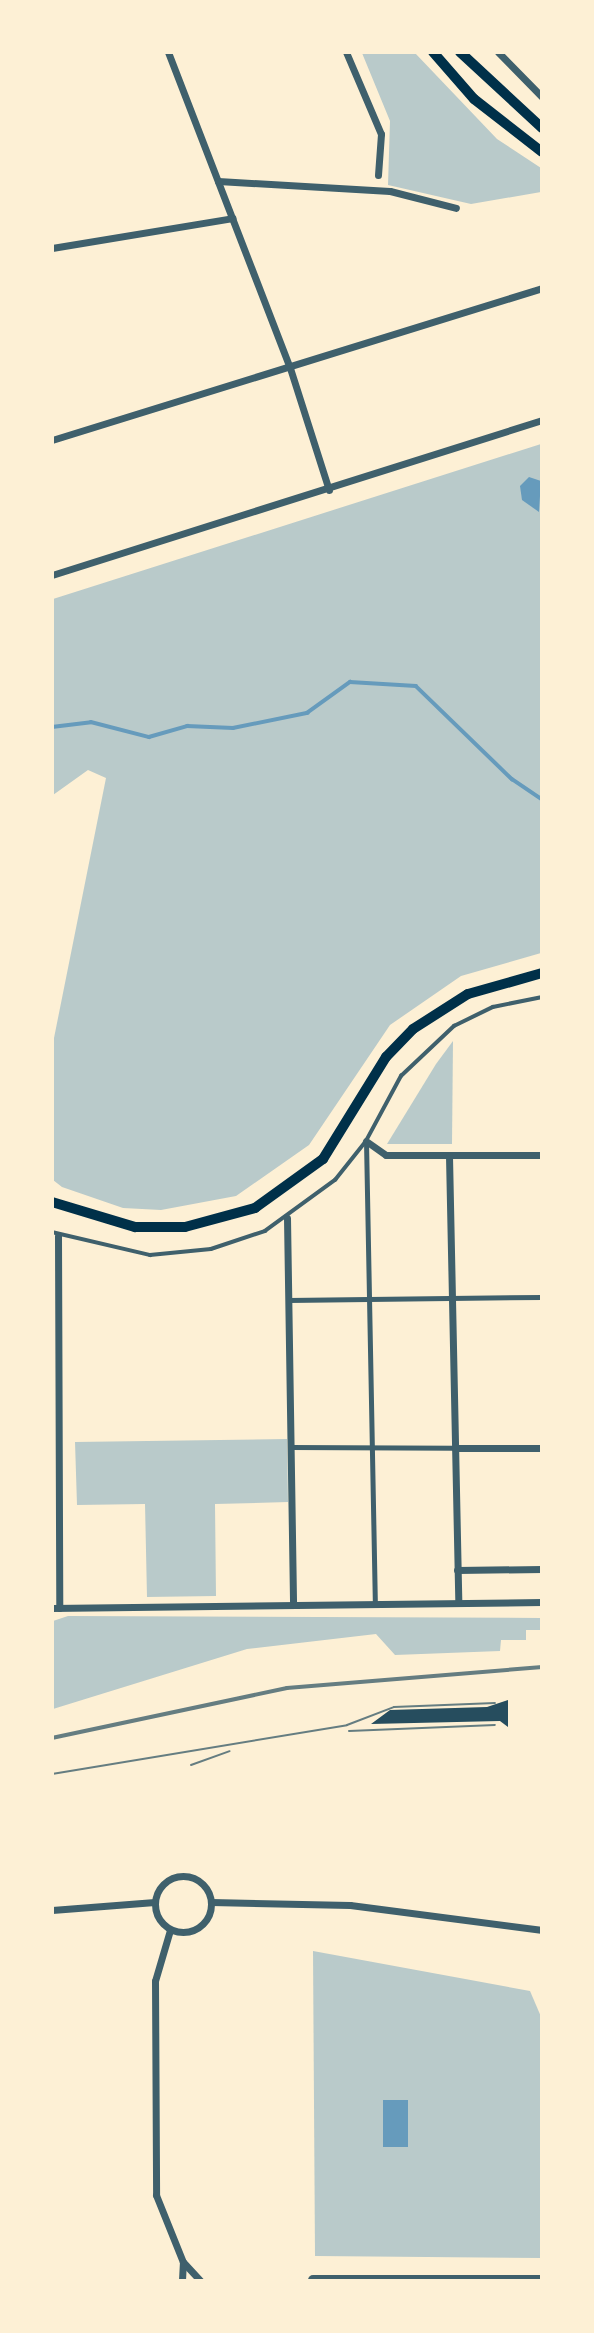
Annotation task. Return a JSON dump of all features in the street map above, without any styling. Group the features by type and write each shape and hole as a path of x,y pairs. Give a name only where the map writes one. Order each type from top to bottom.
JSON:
{"main road":[{"path":"433,52 474,99 541,152"},
{"path":"460,52 541,128"},
{"path":"52,1202 135,1227 186,1227 255,1208 323,1159 381,1065 414,1029 468,994 541,973"}],"street":[{"path":"168,52 290,368 329,490"},
{"path":"346,52 381,134 378,175"},
{"path":"498,52 541,97"},
{"path":"218,181 390,191 456,208"},
{"path":"52,248 233,218"},
{"path":"52,440 541,288"},
{"path":"52,575 329,490 541,420"},
{"path":"366,1141 386,1155 541,1154"},
{"path":"366,1141 375,1604"},
{"path":"449,1156 458,1602"},
{"path":"287,1218 293,1605"},
{"path":"55,1234 56,1608 541,1602"},
{"path":"288,1300 541,1297"},
{"path":"289,1447 541,1448"},
{"path":"457,1570 541,1569"},
{"path":"155,1902 168,1880 185,1876 206,1887 211,1902 208,1919 195,1930 170,1930"},
{"path":"52,1910 155,1902"},
{"path":"155,1902 170,1930 155,1981 156,2195 183,2262 200,2280"},
{"path":"211,1902 350,1905 541,1930"},
{"path":"182,2280 183,2262"},
{"path":"313,2280 541,2280"}],"lane":[{"path":"55,1234 111,1251 181,1254 240,1242 287,1218 335,1180 366,1141 401,1076 454,1026 493,1007 541,997"}],"shaded area":[{"path":"362,53 415,53 497,139 541,168 541,192 471,204 388,185 390,121"},
{"path":"541,444 541,953 461,976 390,1025 309,1145 236,1196 161,1210 123,1208 62,1187 53,1180 53,1043 106,778 88,770 53,795 53,599"},
{"path":"453,1041 452,1144 387,1144 436,1064"},
{"path":"287,1439 288,1502 215,1504 216,1596 147,1597 145,1504 77,1505 75,1442"},
{"path":"68,1616 541,1618 542,1630 526,1630 526,1640 501,1640 500,1651 395,1655 376,1634 247,1649 53,1709 53,1621"},
{"path":"313,1951 530,1991 542,2019 541,2258 315,2256"}],"water":[{"path":"529,477 541,481 539,512 522,500 520,486"},
{"path":"383,2100 408,2100 408,2147 383,2147"}],"building":[{"path":"508,1700 508,1727 500,1721 371,1724 390,1710 487,1707"}],"waterway":[{"path":"52,727 91,722 149,737 187,726 233,728 307,713 350,682 416,686 512,779 542,799"}],"tram line":[{"path":"52,1774 347,1725 394,1707 495,1703"},
{"path":"349,1731 495,1725"},
{"path":"191,1765 230,1751"}],"railway":[{"path":"52,1738 287,1688 542,1667"}]}
